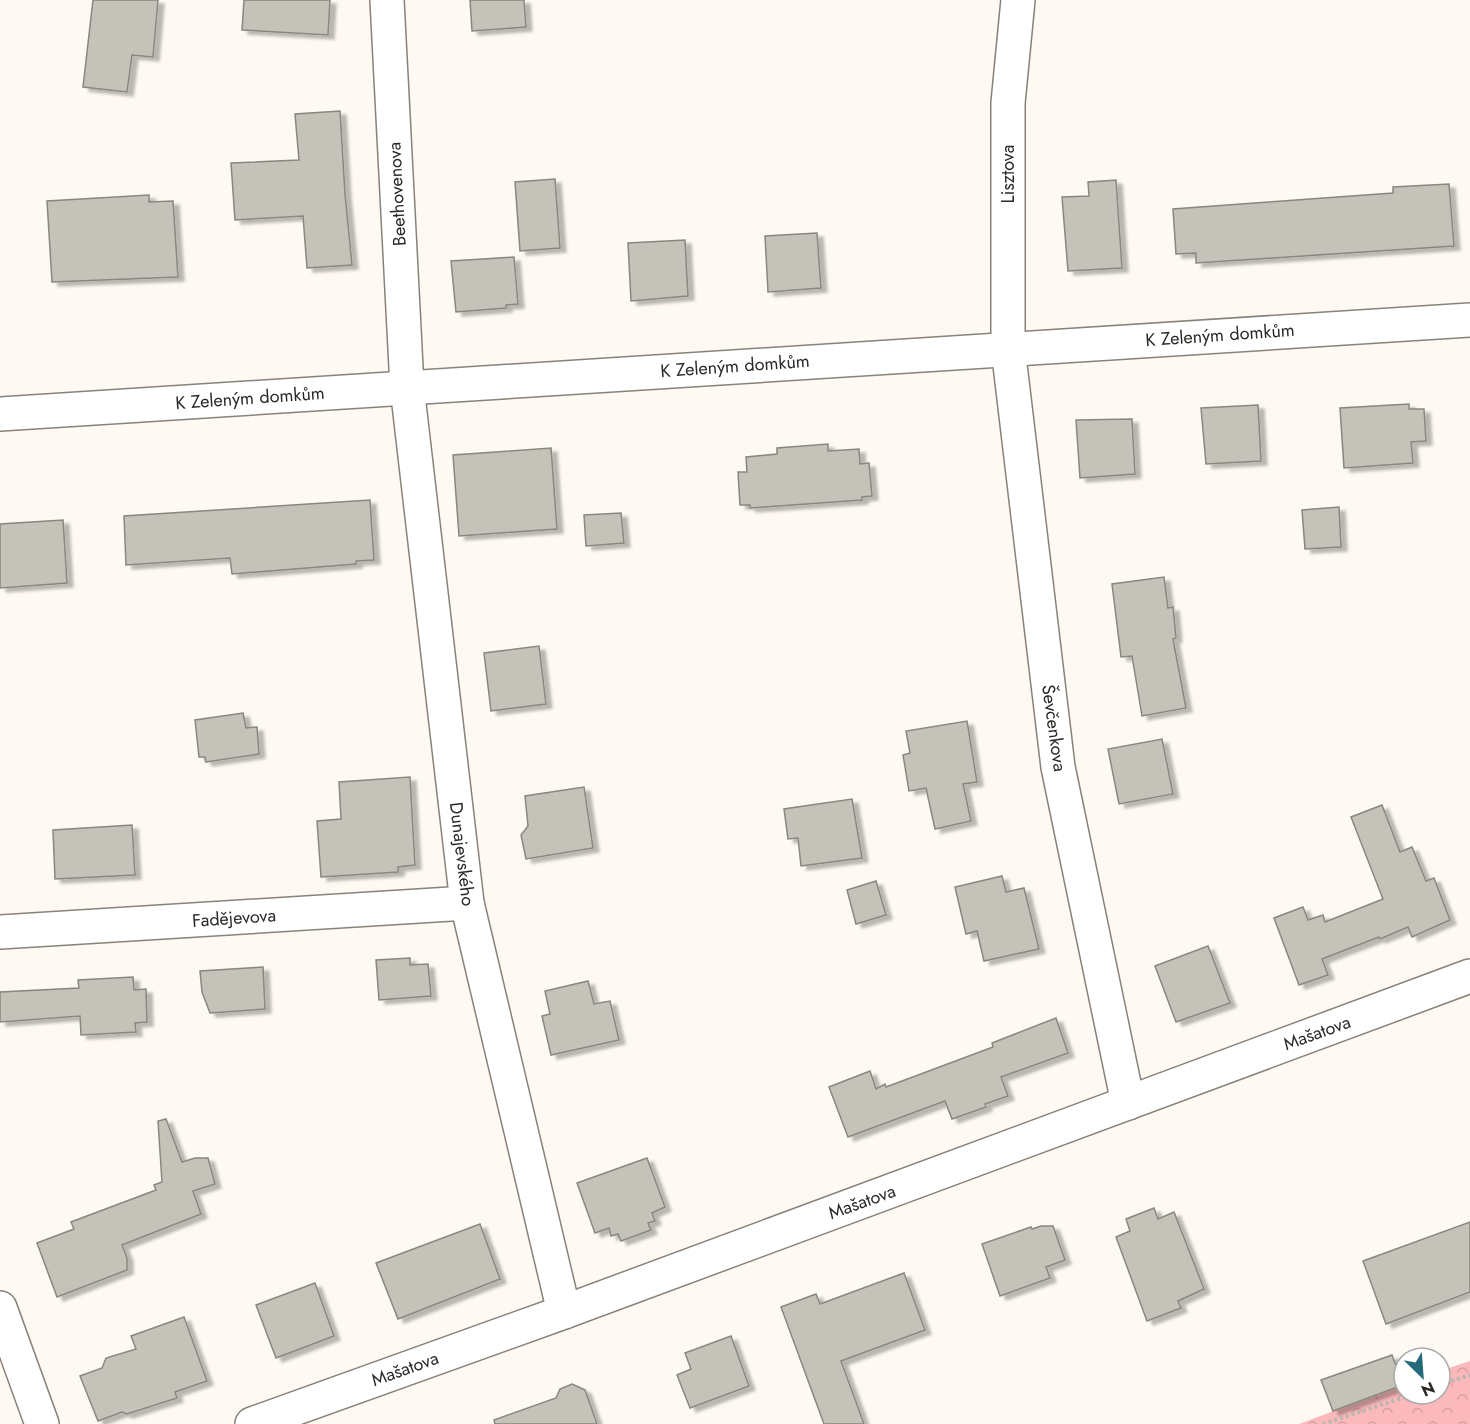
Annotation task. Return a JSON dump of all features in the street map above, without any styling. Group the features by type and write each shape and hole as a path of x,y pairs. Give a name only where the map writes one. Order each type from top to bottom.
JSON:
{"street":[{"name":"Beethovenova","path":"387,0 407,387"},
{"name":"Lisztova","path":"1008,348 1008,103 1018,0"},
{"name":"K Zeleným domkům","path":"0,414 1470,320"},
{"name":"Ševčenkova","path":"1008,348 1058,767 1128,1103"},
{"name":"Dunajevského","path":"407,387 467,903 564,1312"},
{"name":"Fadějevova","path":"0,932 467,903"},
{"name":"Mašatova","path":"252,1424 564,1312 1470,976"},
{"path":"0,1308 42,1424"}],"path":[{"path":"1452,1381 1470,1375"},
{"path":"1323,1424 1392,1401"}],"green space":[{"path":"1470,1361 1470,1424 1299,1424 1392,1389 1392,1406 1452,1406 1452,1367"}],"building":[{"path":"93,0 158,0 153,57 132,55 127,92 83,87"},
{"path":"244,0 330,0 328,35 242,30"},
{"path":"470,0 524,0 526,27 472,31"},
{"path":"340,111 352,265 307,268 303,216 235,220 231,163 299,160 295,114"},
{"path":"555,179 560,248 520,251 515,182"},
{"path":"1116,180 1122,268 1068,271 1062,197 1089,196 1088,182"},
{"path":"1449,184 1454,246 1196,263 1196,253 1176,254 1173,209 1393,193 1393,187"},
{"path":"149,195 149,202 173,201 178,277 52,282 47,201"},
{"path":"817,233 821,288 768,292 765,236"},
{"path":"685,240 688,296 631,301 628,243"},
{"path":"514,257 518,304 506,305 506,308 456,312 451,261"},
{"path":"1409,404 1409,409 1424,409 1426,441 1411,442 1413,463 1344,468 1340,408"},
{"path":"1258,405 1261,461 1206,464 1201,408"},
{"path":"1132,419 1135,474 1080,478 1076,420"},
{"path":"828,444 828,451 859,449 860,464 869,463 872,496 862,497 862,500 750,508 750,505 740,505 738,472 747,472 746,457 777,454 777,448"},
{"path":"551,448 557,529 459,536 453,455"},
{"path":"370,500 374,560 356,561 356,564 232,574 230,558 126,565 124,516"},
{"path":"1339,507 1341,547 1305,549 1302,510"},
{"path":"621,513 624,543 586,546 584,515"},
{"path":"63,520 67,583 0,588 0,524"},
{"path":"1164,577 1168,608 1173,607 1176,638 1173,639 1186,708 1142,716 1132,656 1121,657 1112,584"},
{"path":"539,646 546,704 491,711 484,653"},
{"path":"243,713 246,728 257,727 259,754 206,762 205,757 199,757 195,720"},
{"path":"967,721 977,782 963,784 971,821 935,829 926,788 909,791 903,755 910,753 906,731"},
{"path":"1162,739 1173,794 1119,804 1108,749"},
{"path":"410,777 415,865 398,867 398,872 321,877 317,821 341,819 339,782"},
{"path":"584,787 593,848 526,859 521,835 528,826 525,796"},
{"path":"852,799 862,858 801,866 798,838 788,839 784,809"},
{"path":"1382,805 1400,852 1412,847 1426,881 1434,878 1450,920 1412,937 1408,927 1322,959 1328,975 1299,985 1274,918 1303,907 1308,920 1323,915 1325,922 1383,899 1351,817"},
{"path":"132,825 135,875 55,879 53,830"},
{"path":"1002,876 1006,892 1024,888 1039,949 984,961 977,931 966,934 955,887"},
{"path":"876,881 886,915 856,924 847,890"},
{"path":"1208,946 1230,1003 1176,1022 1155,966"},
{"path":"410,958 410,965 428,964 431,996 379,1000 376,960"},
{"path":"263,967 265,1009 210,1013 202,992 200,971"},
{"path":"133,977 134,990 146,989 147,1022 135,1023 136,1032 81,1035 80,1016 0,1022 0,992 79,988 78,980"},
{"path":"588,981 594,1004 610,1001 619,1040 551,1055 542,1016 550,1014 545,991"},
{"path":"1056,1018 1068,1053 1001,1077 1008,1096 985,1104 986,1107 952,1119 945,1101 848,1137 829,1087 870,1071 876,1089 885,1084 886,1087 993,1047 992,1043"},
{"path":"166,1119 182,1162 195,1158 208,1158 215,1184 193,1191 201,1214 122,1245 127,1258 127,1270 57,1297 37,1243 74,1229 71,1222 156,1190 154,1185 162,1182 158,1121"},
{"path":"647,1158 665,1207 652,1213 655,1221 648,1223 651,1230 621,1241 618,1234 611,1236 609,1228 595,1233 577,1183"},
{"path":"1154,1208 1158,1219 1174,1212 1204,1289 1178,1301 1181,1308 1147,1321 1116,1237 1130,1231 1126,1219"},
{"path":"1470,1222 1470,1292 1386,1324 1363,1261"},
{"path":"480,1224 500,1279 398,1319 376,1263"},
{"path":"1053,1226 1065,1260 1046,1267 1050,1278 1000,1296 982,1244 1031,1227 1032,1229"},
{"path":"904,1273 925,1330 841,1361 864,1424 824,1424 781,1307 816,1294 820,1304"},
{"path":"315,1283 334,1336 276,1358 256,1305"},
{"path":"184,1317 207,1381 175,1392 177,1398 127,1414 122,1412 98,1421 80,1376 102,1368 106,1358 136,1349 131,1336"},
{"path":"731,1336 749,1386 690,1408 677,1375 691,1369 685,1353"},
{"path":"1392,1355 1392,1389 1333,1411 1321,1380"},
{"path":"572,1384 585,1390 597,1424 495,1424 494,1420 556,1398 560,1389"}]}
